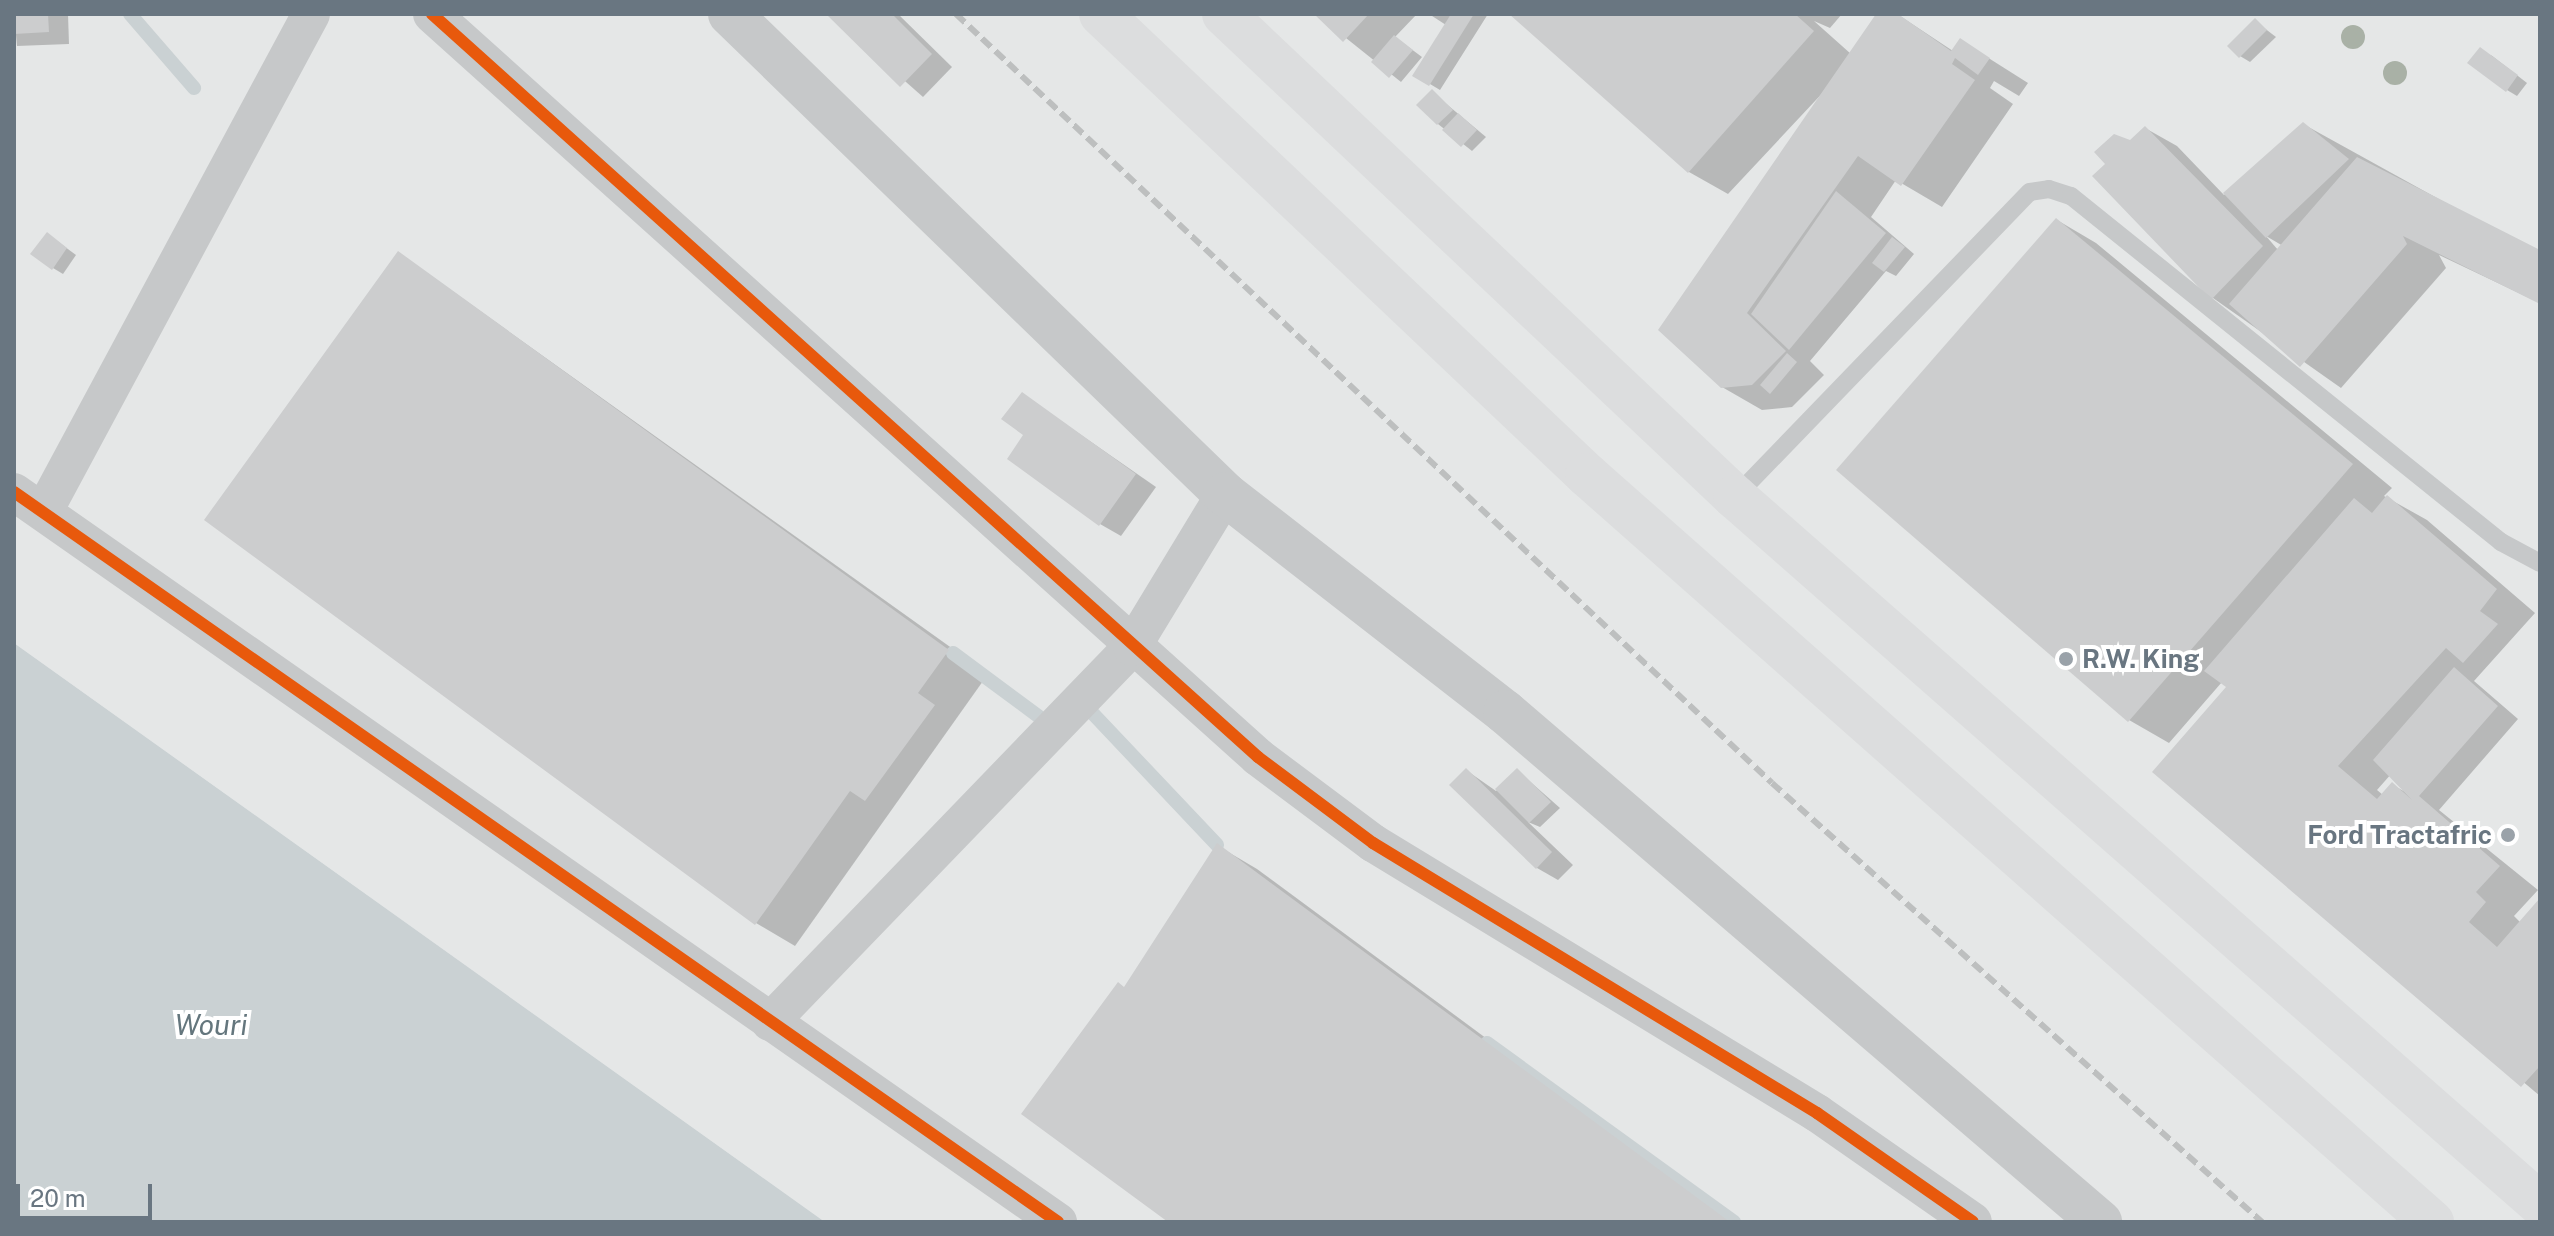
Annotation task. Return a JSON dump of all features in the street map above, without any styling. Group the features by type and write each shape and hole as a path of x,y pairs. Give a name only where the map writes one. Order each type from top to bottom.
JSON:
{"highway":[{"path":"1101,14 1587,475 2432,1222"},
{"path":"1224,14 1735,497 2540,1204"}],"street":[{"path":"311,14 29,501 1058,1222"},
{"path":"432,14 1132,647 1258,757 1373,843 1817,1113 1973,1222"},
{"path":"730,14 1225,494 1505,712 2100,1222"},
{"path":"770,1022 1132,647 1225,494"}],"lane":[{"path":"1735,497 2030,192 2049,189 2071,196 2501,542 2540,563"}],"shaded area":[{"path":"14,14 2540,14 2540,1222 825,1222 14,643"}],"water":[{"name":"Wouri","path":"14,643 825,1222 14,1222"}],"building":[{"path":"14,14 48,14 49,32 14,34"},
{"path":"826,14 892,14 932,54 900,87"},
{"path":"1314,14 1369,14 1343,42"},
{"path":"1451,14 1474,14 1429,86 1412,76"},
{"path":"1509,14 1795,14 1814,31 1688,173"},
{"path":"1876,14 1898,14 1951,51 1960,38 1990,58 1978,75 1955,58 1952,64 1975,80 1901,186 1858,156 1747,313 1786,351 1752,385 1721,388 1658,330"},
{"path":"2255,18 2267,30 2239,58 2227,46"},
{"path":"1394,35 1413,50 1389,78 1371,62"},
{"path":"2480,47 2518,75 2506,92 2467,63"},
{"path":"1432,89 1453,110 1437,125 1416,105"},
{"path":"1458,113 1477,130 1461,147 1442,130"},
{"path":"2303,122 2349,159 2266,238 2223,193"},
{"path":"2145,126 2263,246 2211,300 2092,176 2105,164 2094,152 2114,134 2130,140"},
{"path":"2357,157 2540,250 2540,304 2403,236 2407,244 2300,367 2229,304"},
{"path":"1836,191 1886,233 1789,350 1751,314"},
{"path":"2056,218 2353,464 2128,722 1836,470"},
{"path":"47,232 67,248 52,270 30,254"},
{"path":"1892,237 1905,247 1884,272 1872,263"},
{"path":"398,251 949,650 918,693 935,705 865,801 850,791 755,925 204,520"},
{"path":"1787,353 1797,362 1770,394 1760,385"},
{"path":"1022,392 1136,474 1099,526 1007,459 1023,435 1001,419"},
{"path":"2387,495 2497,589 2480,611 2498,624 2463,663 2446,648 2338,766 2377,799 2392,782 2412,800 2373,760 2454,667 2498,706 2419,796 2500,866 2476,892 2486,902 2469,922 2497,947 2540,898 2540,1066 2521,1087 2152,772 2226,687 2204,671 2354,498 2372,513"},
{"path":"1466,768 1552,852 1536,869 1449,785"},
{"path":"1517,768 1551,802 1529,823 1495,789"},
{"path":"1217,843 1730,1222 1168,1222 1021,1114 1118,982 1124,987"}],"waterway":[{"path":"130,14 194,88"},
{"path":"953,653 1038,716"},
{"path":"1081,701 1217,845"},
{"path":"1487,1043 1734,1222"}],"railway":[{"path":"956,14 1772,783 2262,1222"}],"cycle path":[{"path":"432,14 1258,757 1373,843 1817,1113 1973,1222"},
{"path":"14,492 1058,1222"}],"place":[{"name":"R.W. King","path":"2066,659"},
{"name":"Ford Tractafric","path":"2508,835"}]}
